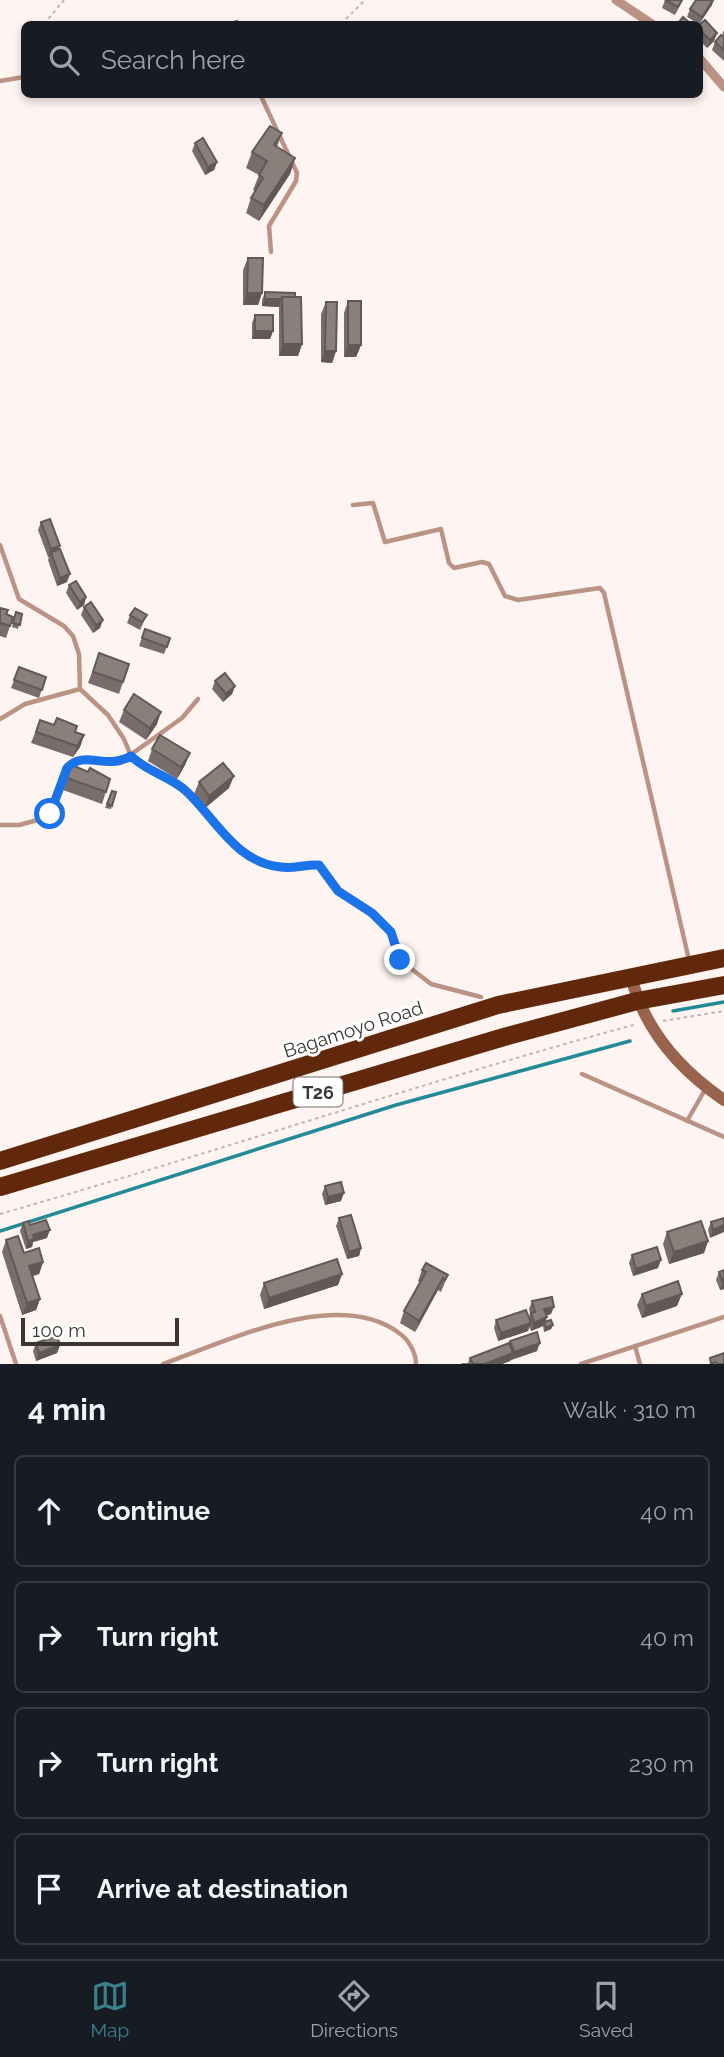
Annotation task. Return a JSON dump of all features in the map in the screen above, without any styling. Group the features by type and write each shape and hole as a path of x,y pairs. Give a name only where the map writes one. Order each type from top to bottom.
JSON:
{"highway":[{"name":"Bagamoyo Road","path":"0,1161 498,1005 724,958"},
{"name":"T26","path":"0,1187 504,1037 637,1001 724,985"}],"main road":[{"path":"631,976 646,1022 674,1057 724,1100"}],"street":[{"path":"616,0 648,21"},
{"path":"703,63 724,87"}],"lane":[{"path":"0,81 21,78"},
{"path":"262,98 297,173 296,181 269,226 271,252"},
{"path":"353,505 373,503 385,542 441,529 449,563 454,568 482,562 489,565 505,596 518,600 600,587 604,593 690,965"},
{"path":"0,545 19,600 64,626 72,636 79,654 80,689 108,715 131,756 141,766 184,789 243,854 261,863 284,868 319,865 338,891 372,913 391,932 400,960 431,984 481,997"},
{"path":"0,719 25,704 80,689"},
{"path":"0,825 38,821 50,814 67,768 72,763 87,760 114,764 131,756 182,718 198,699"},
{"path":"582,1074 724,1136"},
{"path":"687,1121 707,1088"},
{"path":"163,1364 295,1320 334,1314 365,1316 387,1324 406,1338 416,1364"},
{"path":"0,1316 16,1364"},
{"path":"580,1364 724,1317"},
{"path":"635,1346 640,1364"}],"path":[{"path":"46,21 64,0"},
{"path":"344,21 365,0"},
{"path":"0,1214 125,1179 283,1126 646,1022 724,1011"}],"building":[{"path":"665,0 682,0 678,7"},
{"path":"696,0 713,0 702,17 690,9"},
{"path":"705,20 717,33 710,40 703,33"},
{"path":"721,35 724,37 724,50 715,42"},
{"path":"270,126 282,133 274,145 295,158 264,205 251,198 263,178 259,175 267,161 252,152"},
{"path":"203,138 217,162 208,167 195,143"},
{"path":"248,258 263,258 262,293 247,293"},
{"path":"265,292 295,293 295,297 265,299"},
{"path":"282,297 301,297 302,344 283,344"},
{"path":"348,301 361,301 361,345 348,345"},
{"path":"326,302 337,302 336,351 325,351"},
{"path":"255,315 273,315 273,331 255,331"},
{"path":"50,519 60,546 51,549 41,522"},
{"path":"60,549 70,574 60,578 51,552"},
{"path":"76,581 86,597 80,602 69,585"},
{"path":"91,602 103,620 96,625 84,607"},
{"path":"0,608 8,610 6,614 13,617 10,626 0,625"},
{"path":"135,608 147,615 142,622 130,615"},
{"path":"16,612 22,614 20,625 13,623"},
{"path":"145,629 170,638 167,647 142,638"},
{"path":"99,653 129,664 123,682 93,672"},
{"path":"19,667 46,677 42,690 14,680"},
{"path":"225,673 235,686 226,694 215,681"},
{"path":"134,694 161,712 150,728 124,710"},
{"path":"57,718 77,726 75,732 84,735 77,746 36,732 40,720 54,725"},
{"path":"160,735 190,753 181,767 152,749"},
{"path":"223,763 234,776 209,796 199,782"},
{"path":"72,765 88,772 90,768 110,779 106,792 67,778"},
{"path":"112,791 116,792 112,806 107,804"},
{"path":"341,1182 344,1193 328,1197 325,1186"},
{"path":"351,1215 361,1248 349,1252 339,1218"},
{"path":"724,1218 724,1225 713,1230 711,1222"},
{"path":"46,1220 50,1230 33,1235 34,1239 28,1241 23,1223 29,1221 30,1225"},
{"path":"701,1221 708,1241 674,1252 667,1232"},
{"path":"18,1236 24,1253 39,1248 43,1262 29,1266 40,1299 27,1303 6,1240"},
{"path":"657,1247 661,1260 636,1269 632,1255"},
{"path":"337,1259 342,1274 269,1298 264,1283"},
{"path":"426,1263 448,1275 445,1280 443,1278 419,1321 404,1311 426,1272 422,1270"},
{"path":"724,1270 724,1282 723,1282 719,1272"},
{"path":"678,1281 682,1294 646,1306 642,1294"},
{"path":"552,1297 554,1307 544,1309 547,1317 534,1323 532,1301"},
{"path":"526,1310 531,1323 501,1333 496,1320"},
{"path":"551,1320 553,1325 546,1328 544,1322"},
{"path":"537,1332 540,1343 514,1352 510,1341"},
{"path":"57,1336 60,1345 39,1353 36,1343"},
{"path":"509,1343 513,1353 485,1364 473,1364 470,1358"},
{"path":"724,1353 724,1364 711,1364 710,1358"}],"waterway":[{"path":"673,1011 724,1002"},
{"path":"0,1231 396,1105 630,1041"}],"route":[{"path":"50,814 67,768 72,763 87,760 114,764 131,756 141,766 184,789 243,854 261,863 284,868 319,865 338,891 372,913 391,932 400,960"}]}
